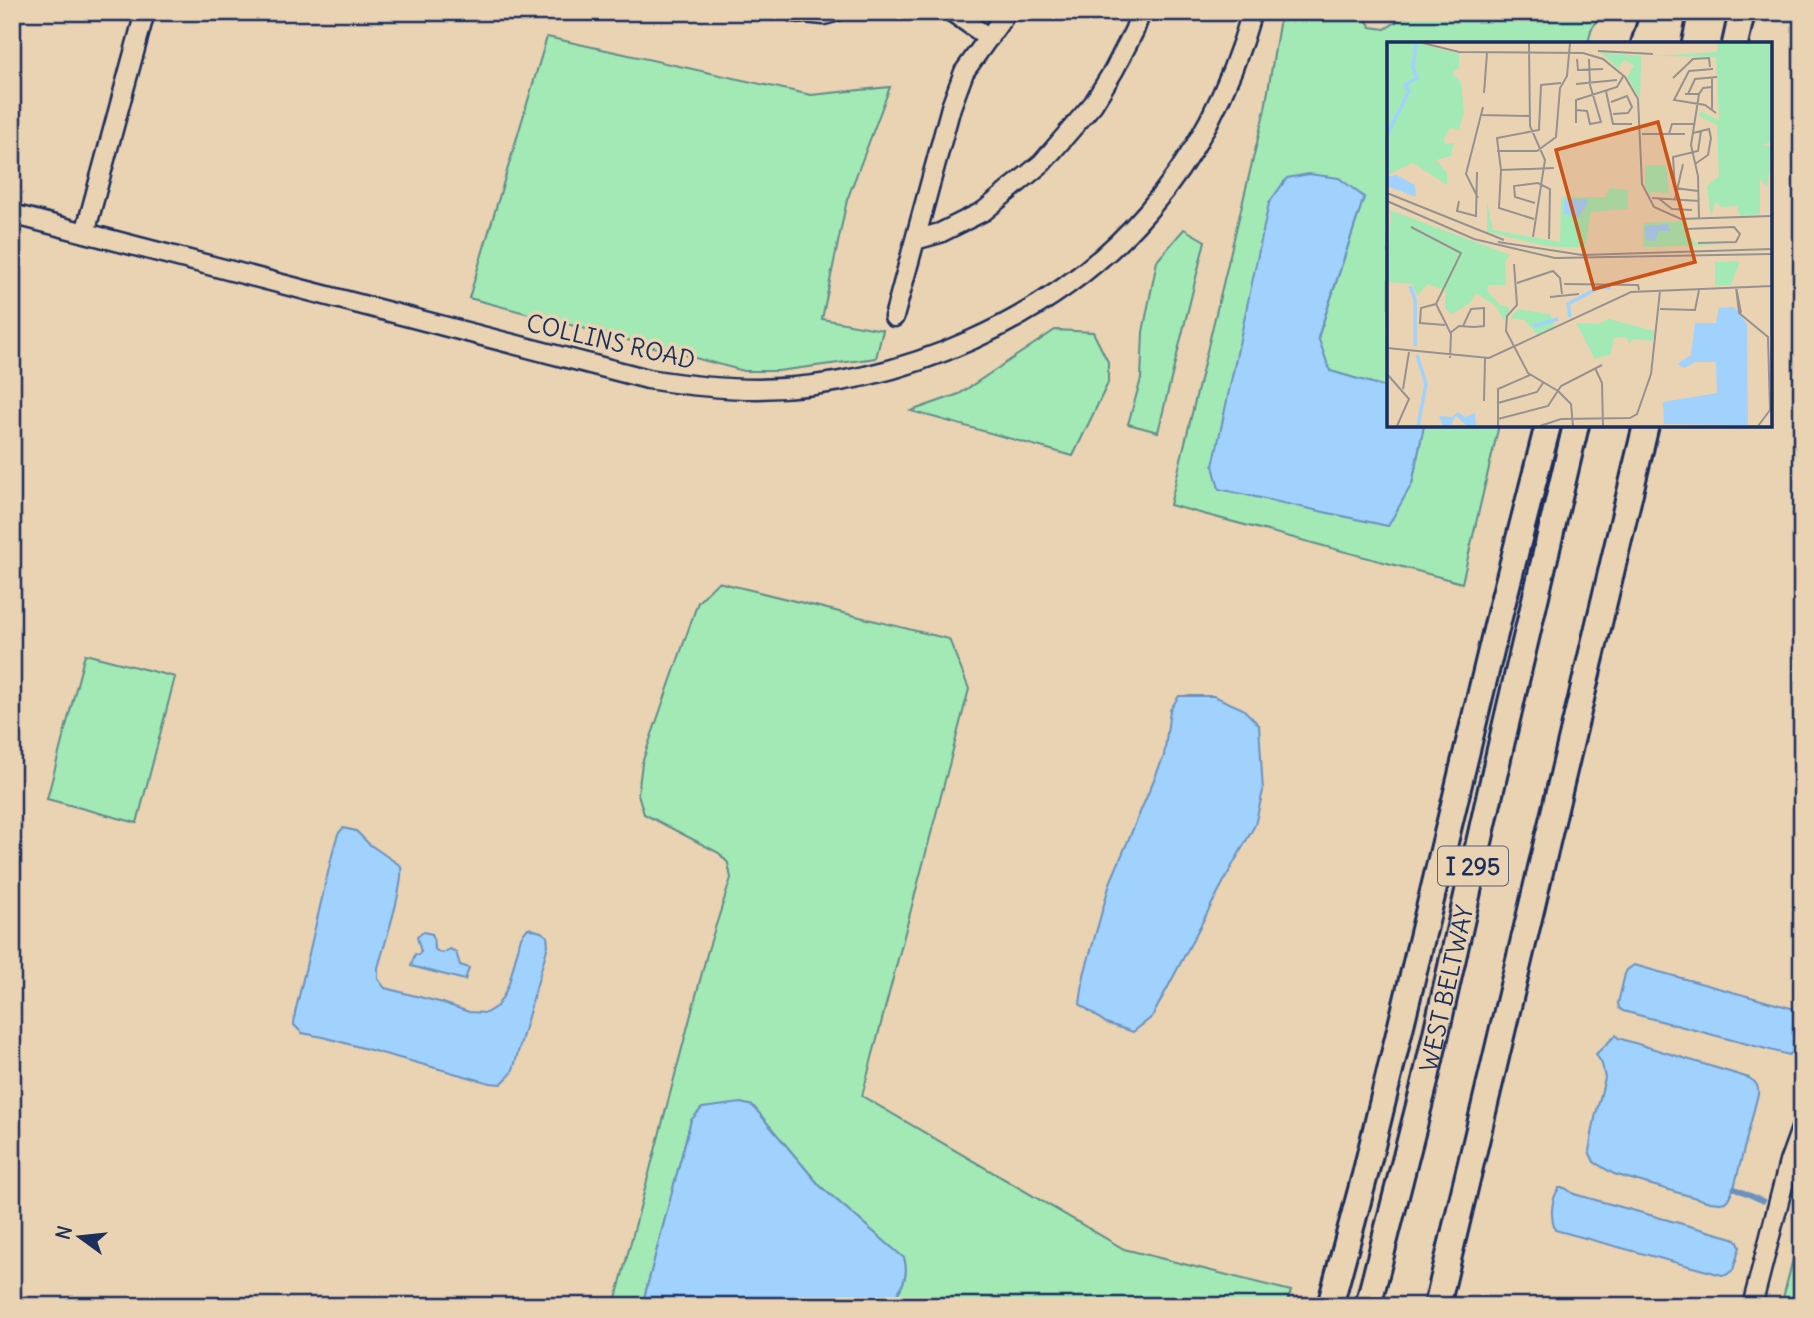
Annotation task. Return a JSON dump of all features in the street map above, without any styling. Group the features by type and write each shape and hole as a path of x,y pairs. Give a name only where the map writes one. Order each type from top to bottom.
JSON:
{"highway":[{"path":"1645,42 1654,12"},
{"path":"1667,42 1674,12"},
{"path":"1735,42 1742,12"},
{"path":"1330,1306 1365,1175 1547,427"},
{"name":"WEST BELTWAY","path":"1368,1306 1425,1082 1500,745 1577,427"},
{"name":"I 295","path":"1437,1306 1646,427"}],"street":[{"path":"85,233 145,12"},
{"path":"793,12 824,15 835,12"},
{"path":"952,12 989,37"},
{"path":"894,317 951,107 964,72 1007,12"},
{"path":"915,240 940,233 985,211 1042,163 1093,104 1119,61 1141,12"},
{"name":"COLLINS ROAD","path":"12,214 648,379 701,387 760,389 817,384 877,373 964,345 1025,312 1099,259 1149,211 1190,154 1217,107 1252,12"},
{"path":"1752,1306 1789,1162 1802,1126"}],"green space":[{"path":"1281,12 1361,12 1371,27 1385,29 1396,22 1401,12 1602,12 1591,30 1588,42 1387,42 1387,387 1330,371 1318,338 1364,197 1213,466 1412,484 1424,427 1499,427 1462,583 1170,505 1265,109"},
{"path":"547,37 811,95 890,87 847,200 822,319 883,330 876,358 778,371 744,371 469,298"},
{"path":"1184,229 1205,241 1158,432 1128,424 1141,379 1143,332 1157,261"},
{"path":"1055,330 1093,332 1108,362 1108,383 1073,456 911,411 959,394"},
{"path":"718,582 949,639 969,689 862,1096 1124,1249 1291,1291 1286,1306 890,1306 905,1278 904,1258 820,1186 753,1106 691,1120 642,1306 614,1306 708,950 731,878 728,863 719,853 644,814 638,794 642,763 698,602"},
{"path":"85,654 175,677 137,823 47,799"},
{"path":"1802,1256 1802,1306 1781,1306 1793,1259"}],"water":[{"path":"1309,174 1339,178 1364,197 1318,337 1330,371 1387,387 1387,427 1424,427 1412,484 1388,526 1219,489 1213,466 1269,203 1287,178"},
{"path":"1179,696 1214,696 1243,709 1259,725 1263,791 1255,825 1152,1017 1133,1032 1106,1023 1080,1004 1084,975 1110,883 1164,756 1170,710"},
{"path":"343,828 356,831 369,844 401,866 397,901 378,968 378,979 385,988 469,1012 486,1013 497,1006 504,995 521,937 528,928 547,936 548,945 514,1067 501,1084 302,1033 294,1025 334,847"},
{"path":"423,932 432,934 436,950 443,953 450,949 456,952 460,965 469,968 465,980 411,966 415,954 421,952 417,937"},
{"path":"1634,965 1802,1011 1796,1046 1789,1055 1623,1011 1618,1003 1625,974"},
{"path":"1616,1035 1618,1038 1749,1078 1756,1084 1758,1094 1734,1188 1725,1202 1710,1202 1614,1174 1594,1162 1589,1151 1605,1078 1602,1064 1596,1054"},
{"path":"741,1103 753,1106 820,1186 904,1258 905,1277 890,1306 642,1306 691,1120 702,1108"},
{"path":"1559,1188 1733,1238 1740,1247 1733,1270 1722,1275 1555,1230 1552,1208"}],"waterway":[{"path":"1734,1188 1763,1201"}]}
